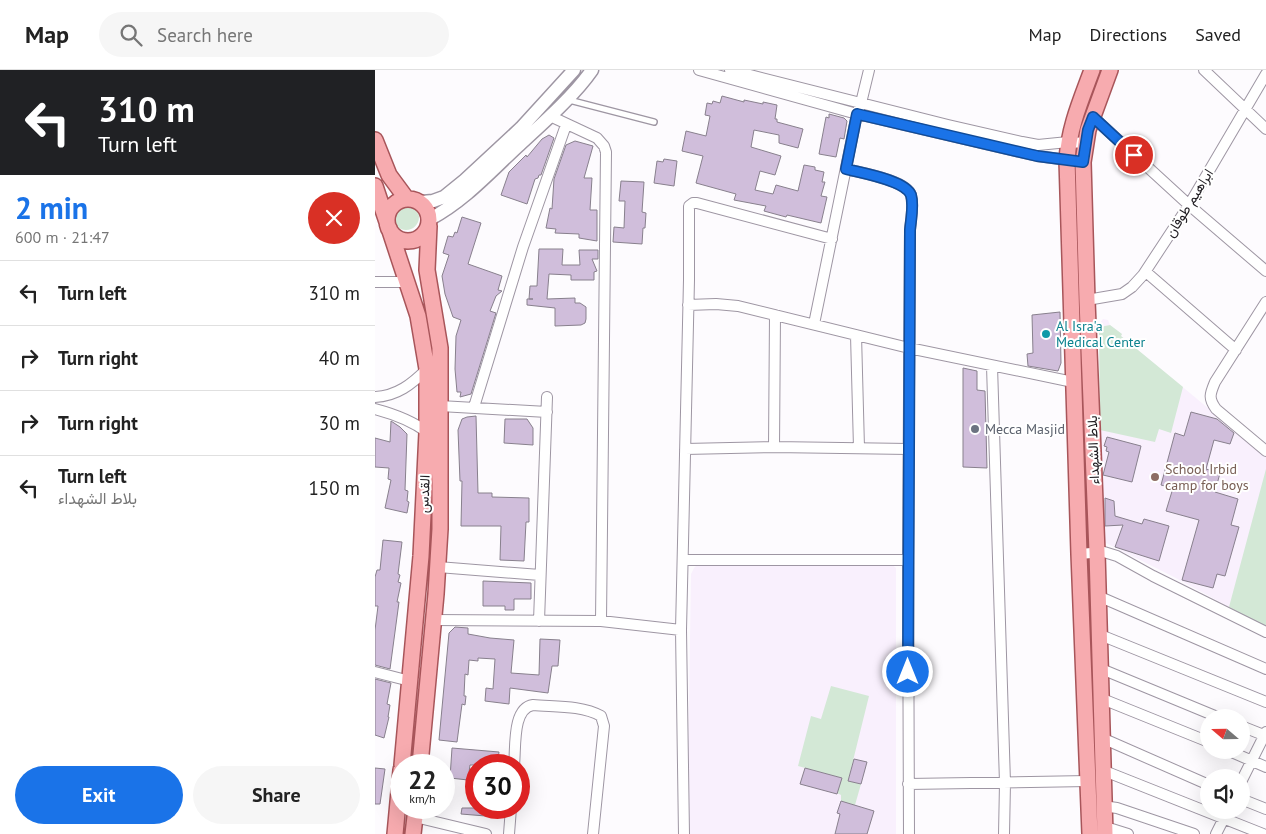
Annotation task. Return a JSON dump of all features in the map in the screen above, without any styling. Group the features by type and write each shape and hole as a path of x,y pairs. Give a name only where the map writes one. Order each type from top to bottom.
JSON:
{"main road":[{"path":"1090,834 1073,382 1067,160 1072,123 1092,70"},
{"name":"بلاط الشهداء","path":"1105,831 1083,162 1085,143 1110,70"},
{"path":"375,140 389,175 406,198"},
{"name":"القدس","path":"375,186 422,333 427,369 427,432 421,556 403,754"},
{"path":"406,198 421,202 426,207 430,222 426,232 420,238 413,241 399,239 393,235 388,225 390,209 394,204 406,198"},
{"name":"القدس","path":"421,754 440,529 440,342 427,270 430,222"},
{"path":"395,834 396,819"},
{"path":"413,834 414,819"}],"street":[{"path":"421,202 433,202 444,197 465,180 521,128 574,70"},
{"path":"430,222 462,198 550,116 592,70"},
{"path":"699,70 857,114 1037,156 1083,162"},
{"path":"730,70 1022,142 1038,145 1068,142 1085,143"},
{"path":"814,324 857,114 869,70"},
{"path":"1204,70 1266,128"},
{"name":"ابراهيم طوقان","path":"1087,300 1122,294 1132,288 1145,272 1189,205 1266,74"},
{"path":"550,116 597,138 604,146 606,156 601,621"},
{"path":"1093,117 1189,205 1266,271"},
{"path":"475,407 523,247 566,125"},
{"path":"846,169 894,182 904,187 910,193 912,203 909,348 909,834"},
{"path":"684,834 681,630 689,280 687,212 690,204 697,203 832,239"},
{"path":"1145,272 1236,350"},
{"path":"375,282 407,282"},
{"path":"1266,302 1215,382 1210,393 1211,402 1216,409 1266,451"},
{"path":"688,305 716,304 738,306 909,348 1073,382"},
{"path":"774,447 775,315"},
{"path":"856,334 859,448"},
{"path":"992,366 1005,783 1004,834"},
{"path":"375,397 390,395 403,389 415,381 427,369"},
{"path":"539,621 547,397"},
{"path":"440,406 547,412"},
{"path":"375,409 402,417 427,432"},
{"path":"685,448 909,448"},
{"path":"1079,554 1104,552 1117,556 1266,632"},
{"path":"683,560 908,560"},
{"path":"438,567 540,575"},
{"path":"1098,596 1266,670"},
{"path":"433,620 601,621 681,630"},
{"path":"1098,634 1266,702"},
{"path":"1099,668 1200,710"},
{"path":"375,672 410,681"},
{"path":"1100,698 1200,738"},
{"path":"515,754 517,721 520,712 526,706 583,709 593,711 601,716 604,726 593,834"},
{"path":"1247,769 1265,735 1250,729"},
{"path":"1102,738 1200,781"},
{"path":"1251,760 1266,767"},
{"path":"1102,770 1200,805"},
{"path":"908,784 1088,781"},
{"path":"1250,803 1266,809"},
{"path":"1103,806 1117,808 1194,834"},
{"path":"438,819 486,834"},
{"path":"509,834 510,819"},
{"path":"1216,834 1224,819"},
{"path":"1235,819 1263,834"},
{"path":"1105,831 1112,828 1128,834"}],"lane":[{"path":"567,99 654,122"}],"shaded area":[{"name":"School Irbid camp for boys","path":"1103,319 1108,320 1110,325 1122,334 1121,336 1266,456 1266,627 1172,576 1102,541 1099,324"},
{"path":"889,562 896,568 896,834 687,834 691,574 694,568 697,565"}],"green space":[{"path":"406,204 415,208 419,217 415,226 406,230 397,226 393,217 397,208"},
{"path":"1110,325 1183,387 1171,433 1159,429 1155,442 1100,430 1099,332 1100,327"},
{"path":"1266,469 1266,628 1229,607"},
{"path":"831,686 869,696 848,781 861,784 855,805 841,801 841,795 837,793 842,778 798,766 811,716 821,719"}],"building":[{"path":"722,96 744,102 744,100 777,105 775,119 777,119 777,122 803,129 798,148 779,143 779,135 754,130 751,147 781,156 775,175 760,171 755,190 773,194 776,185 798,191 804,165 815,167 815,170 824,172 822,182 825,182 821,196 827,197 821,223 764,211 766,206 734,200 736,194 696,183 703,156 682,151 686,131 706,136 710,116 705,115 707,103 712,104 713,101 720,103"},
{"path":"829,114 844,118 847,121 844,139 840,138 836,157 819,154 826,117 829,118"},
{"path":"549,135 554,138 541,175 535,179 527,204 501,195 509,172 526,155 527,157 542,139"},
{"path":"575,141 593,146 584,178 592,178 590,210 597,210 597,241 579,238 579,234 555,233 556,229 546,228 550,208 552,209 554,179 566,145"},
{"path":"664,159 677,161 674,186 654,183 657,161 663,162"},
{"path":"621,181 644,182 642,212 646,213 642,244 613,242 614,227 624,228 625,201 619,201"},
{"path":"462,217 481,223 468,264 502,276 498,290 502,291 496,296 490,311 496,313 471,394 460,397 461,392 457,392 455,369 456,336 461,320 453,317 445,294 442,276 449,255 443,253 448,236 453,237 455,232 457,233"},
{"path":"539,249 563,249 562,265 580,265 579,250 598,250 598,259 592,259 597,271 594,272 594,280 571,280 571,275 549,274 547,299 575,298 575,303 580,303 586,307 585,323 581,325 555,326 555,308 527,305 527,299 529,299 530,286 537,286"},
{"name":"Al Isra'a Medical Center","path":"1060,312 1061,363 1058,371 1028,366 1027,354 1033,353 1032,315"},
{"name":"Mecca Masjid","path":"963,368 977,371 977,390 985,391 987,468 963,467"},
{"path":"1191,412 1217,419 1234,433 1230,444 1214,440 1206,469 1220,473 1215,492 1238,499 1231,525 1239,527 1225,576 1217,574 1213,588 1182,580 1199,520 1166,511 1173,488 1161,485 1175,433 1184,436"},
{"path":"476,416 478,493 492,493 492,497 529,498 529,522 526,522 524,561 500,560 501,526 461,526 462,481 460,481 458,430 462,419"},
{"path":"505,419 527,419 533,428 533,445 504,443"},
{"path":"391,421 407,434 405,490 408,491 407,501 409,502 407,513 385,508 391,480 388,479 389,468 375,467 375,438 390,442"},
{"path":"1107,437 1141,446 1132,482 1103,475 1109,452 1106,451 1107,447 1104,446"},
{"path":"1105,498 1114,501 1115,516 1142,524 1144,519 1169,526 1159,561 1115,547 1123,525 1105,526"},
{"path":"383,540 402,542 398,574 400,575 398,582 401,583 397,602 399,602 390,669 375,665 375,630 378,606 375,606 375,577 377,570 380,570"},
{"path":"483,581 531,583 531,599 514,599 514,610 505,610 505,606 483,606"},
{"path":"455,627 468,628 468,634 514,640 511,673 539,675 540,639 560,640 558,666 552,666 548,693 510,688 509,704 485,701 486,688 493,689 495,659 478,658 478,661 469,660 468,675 465,674 465,705 462,704 457,742 439,740 449,633"},
{"path":"375,679 391,683 387,704 390,705 389,717 384,738 375,735"},
{"path":"452,748 499,752 499,754 465,754 465,780 455,779 455,754 452,754"},
{"path":"854,759 867,762 861,784 848,781"},
{"path":"375,768 385,769 380,804 375,804"},
{"path":"805,768 842,778 837,794 800,784"},
{"path":"841,801 874,811 867,834 835,834 840,814 837,813"},
{"path":"462,808 465,808 465,814 461,814"}],"place":[{"name":"Al Isra'a Medical Center","path":"1046,334"},
{"name":"Mecca Masjid","path":"975,429"},
{"name":"School Irbid camp for boys","path":"1155,477"}],"route":[{"path":"908,672 910,230 912,203 910,193 904,187 894,182 846,169 857,114 1037,156 1083,162 1088,130 1093,117 1134,155"}]}
